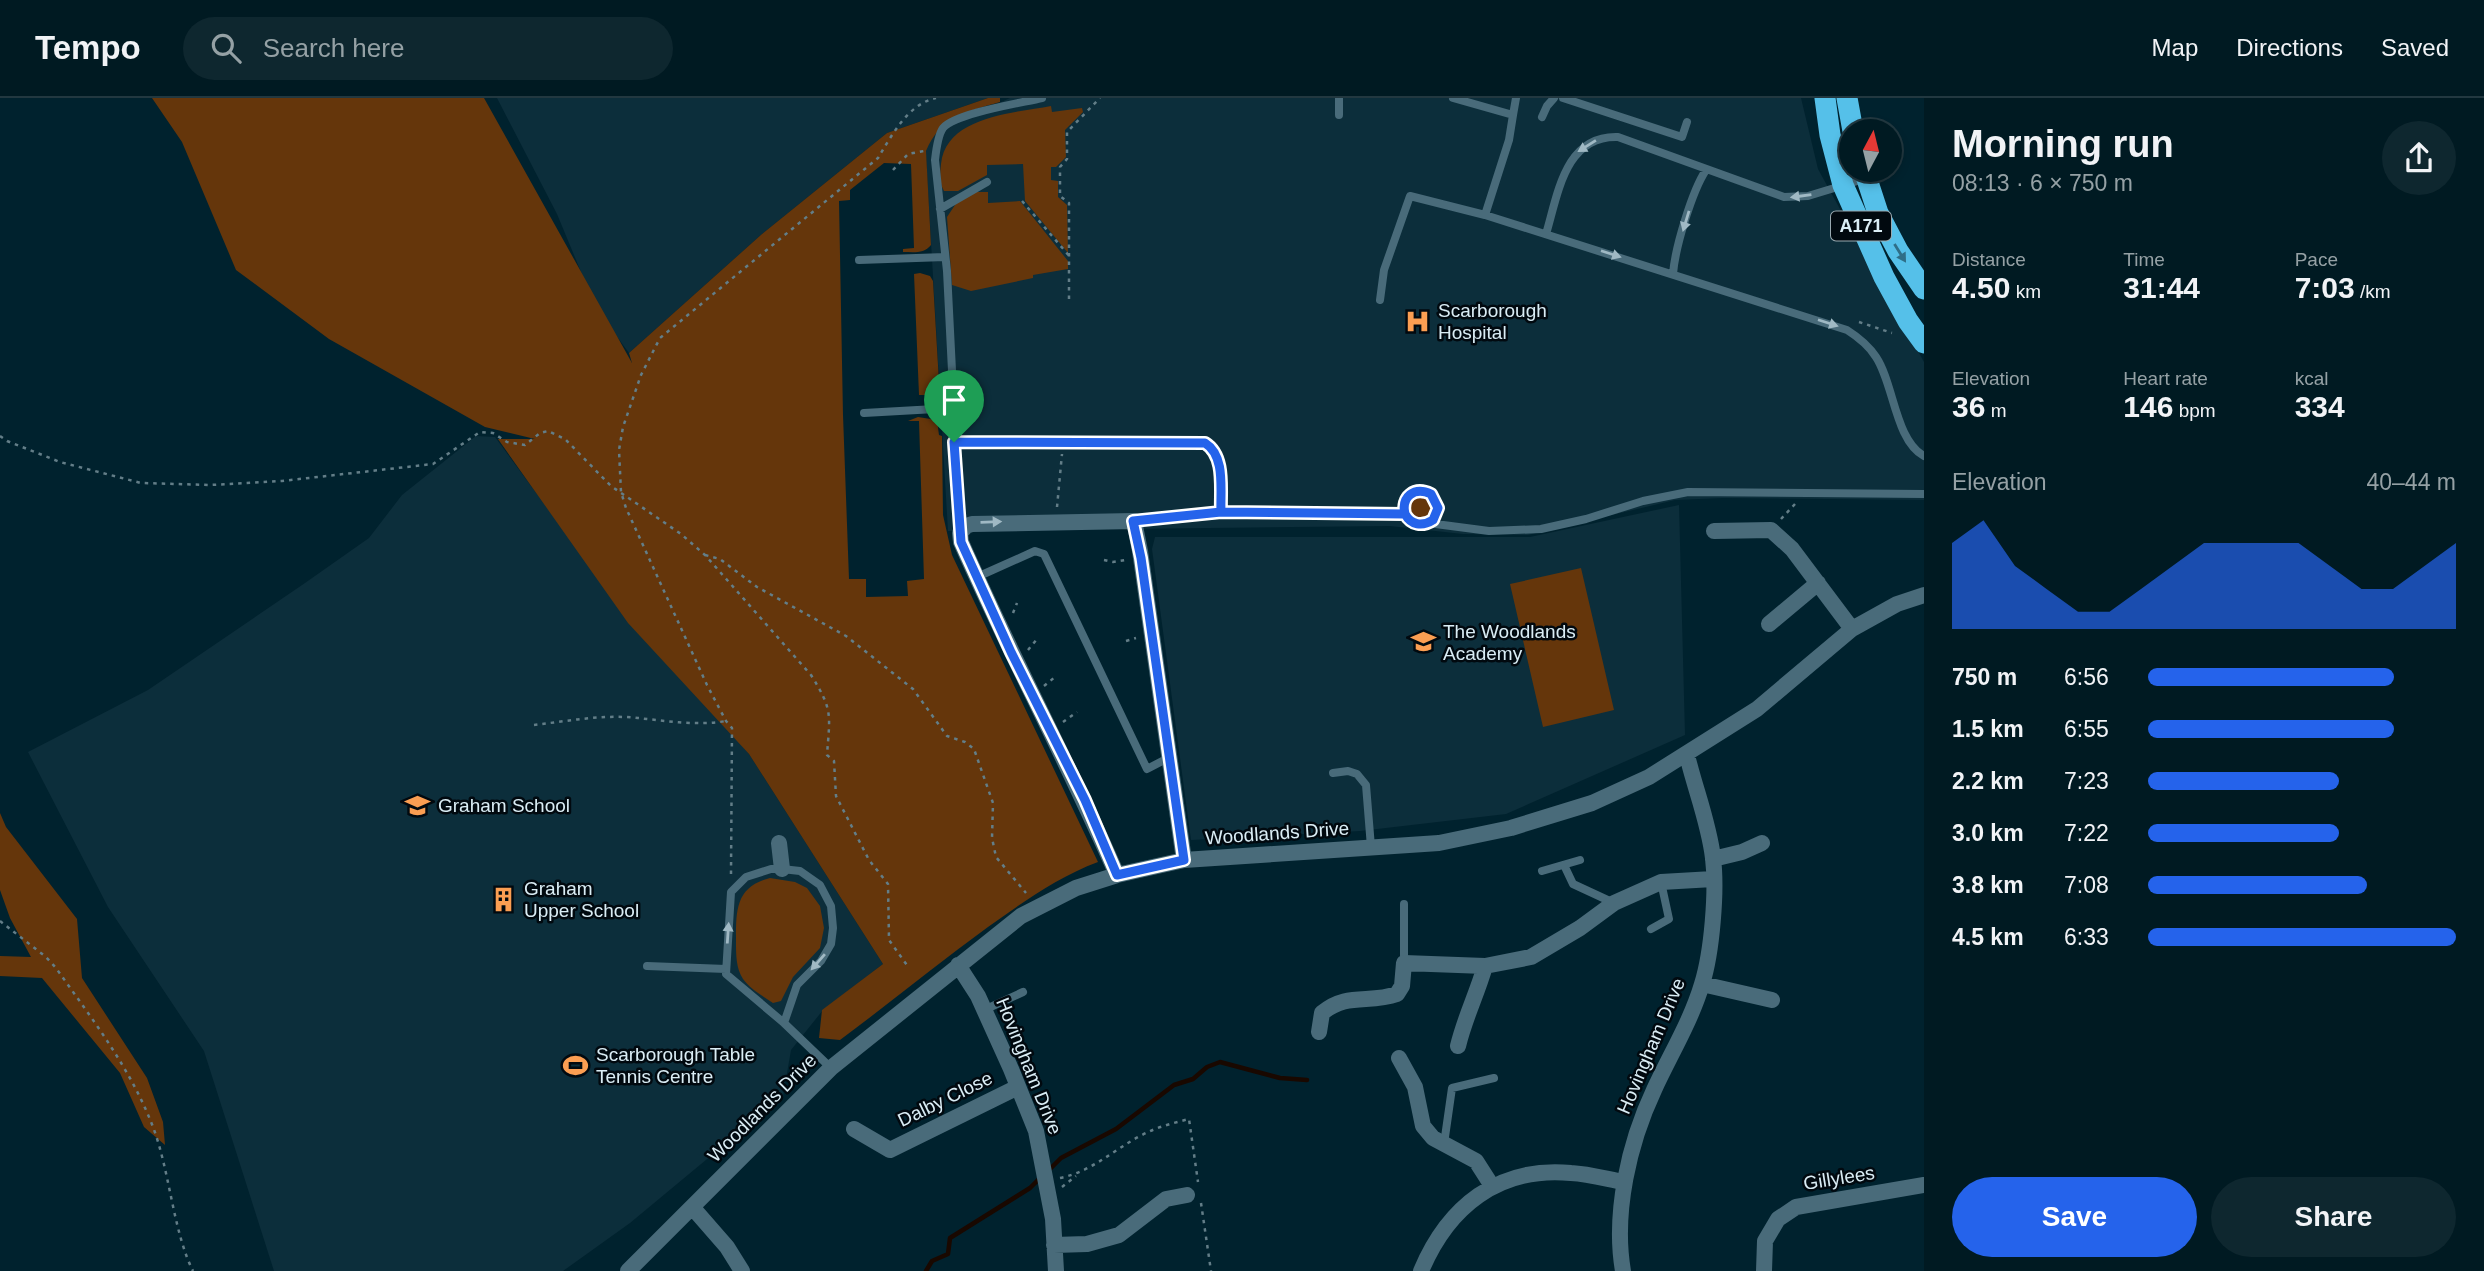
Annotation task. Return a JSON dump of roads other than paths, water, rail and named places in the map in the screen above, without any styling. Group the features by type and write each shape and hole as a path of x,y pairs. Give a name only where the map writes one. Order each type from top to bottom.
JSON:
{"highway":[{"name":"A171","path":"1825,98 1830,135 1843,185 1884,277 1908,321 1924,343"},
{"path":"1847,98 1851,119"},
{"name":"A171","path":"1868,182 1878,213 1898,251 1924,289"}],"street":[{"path":"1117,875 1085,800 961,542 960,533 966,526 1056,521 1133,521 1184,860"},
{"path":"1714,531 1771,530 1792,548 1852,629"},
{"path":"1769,624 1818,583"},
{"name":"Woodlands Drive","path":"628,1271 831,1068 1021,916 1076,888 1117,875 1184,860 1439,843 1511,828 1592,803 1649,777 1687,755 1757,709 1852,629 1897,604 1924,595"},
{"name":"Hovingham Drive","path":"1623,1271 1620,1255 1624,1182 1631,1148 1652,1093 1690,1016 1702,984 1707,960 1713,859 1687,755"},
{"path":"1713,859 1742,852 1762,843"},
{"path":"779,844 782,869"},
{"path":"1320,1032 1322,1013 1333,1004 1348,999 1384,999 1397,994 1402,986 1404,963 1485,966 1531,957 1580,929 1614,903 1661,882 1713,879"},
{"name":"Hovingham Drive","path":"958,965 984,1010 1036,1131 1053,1219 1056,1271"},
{"path":"1458,1046 1465,1017 1485,966"},
{"path":"1702,984 1772,1000"},
{"path":"1399,1058 1415,1087 1423,1126 1433,1138 1476,1161 1492,1186"},
{"name":"Dalby Close","path":"854,1129 890,1150 1018,1087"},
{"path":"1421,1271 1428,1254 1449,1221 1474,1197 1492,1186 1522,1175 1570,1172 1624,1182"},
{"name":"Gillylees","path":"1764,1271 1765,1241 1778,1219 1796,1207 1924,1185"},
{"path":"1054,1245 1087,1244 1119,1235 1166,1199 1187,1195"},
{"path":"693,1208 727,1247 742,1271"}],"lane":[{"path":"960,533 945,257 936,150 943,129 956,120 1042,98"},
{"path":"1339,98 1339,115"},
{"path":"1453,98 1513,115"},
{"path":"1485,215 1509,140 1516,98"},
{"path":"1542,117 1554,98"},
{"path":"1563,98 1682,137 1687,122"},
{"path":"1546,234 1569,164 1578,151 1604,136 1618,137 1784,197 1808,196 1849,182"},
{"path":"1673,274 1686,218 1706,170"},
{"path":"940,209 987,182"},
{"path":"1380,300 1384,270 1410,196 1485,215 1838,326 1855,335 1876,357 1911,447 1924,456"},
{"path":"859,260 945,257"},
{"path":"864,412 953,408"},
{"path":"954,442 1205,443 1214,450 1219,464 1221,512"},
{"path":"1428,523 1437,514 1436,499 1426,491 1410,493 1404,500 1405,514 1413,523 1489,531 1531,530 1586,519 1643,501 1688,492 1924,494"},
{"path":"1133,521 1221,512 1405,514"},
{"path":"977,577 1035,551 1044,554 1147,769 1170,757"},
{"path":"1334,773 1348,771 1357,774 1366,785 1371,847"},
{"path":"1542,871 1580,860"},
{"path":"1564,866 1573,884 1614,903"},
{"path":"784,1023 797,985 821,961 831,944 833,928 831,906 820,885 800,871 771,869 746,877 731,892 726,974 784,1023 831,1068"},
{"path":"1651,929 1669,919 1661,882"},
{"path":"1404,904 1404,963"},
{"path":"647,966 726,968"},
{"path":"984,1010 1023,992"},
{"path":"1444,1144 1452,1088 1494,1078"}],"waterway":[{"path":"1049,1170 1061,1158 1116,1129 1174,1085 1193,1079 1207,1067 1220,1062 1280,1078 1307,1080"},
{"path":"926,1271 932,1261 948,1254 950,1238 1030,1188 1040,1178"}],"place":[{"name":"Scarborough Hospital","path":"1418,321"},
{"name":"The Woodlands Academy","path":"1423,642"},
{"name":"Graham School","path":"418,805"},
{"name":"Graham Upper School","path":"504,899"},
{"name":"Scarborough Table Tennis Centre","path":"576,1065"}]}
